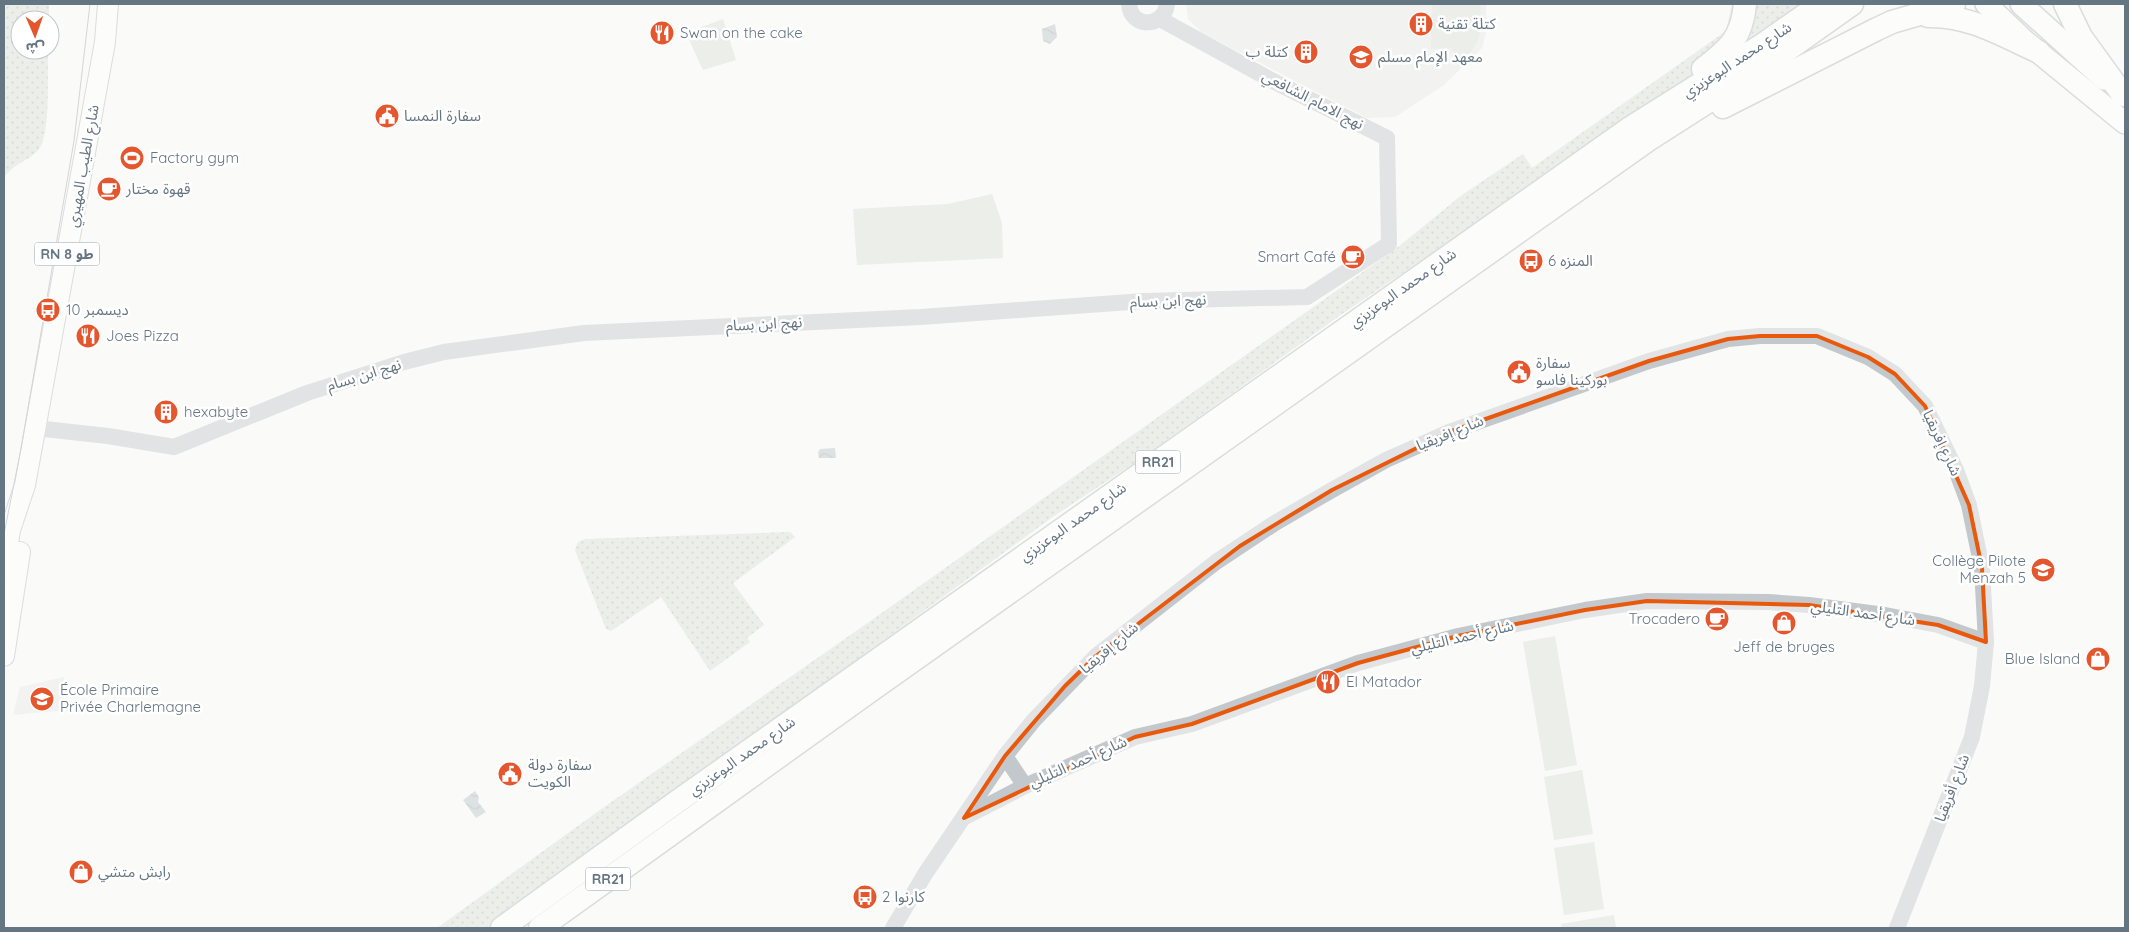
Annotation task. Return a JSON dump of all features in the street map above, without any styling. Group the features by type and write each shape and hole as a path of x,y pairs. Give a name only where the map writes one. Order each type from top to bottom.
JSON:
{"highway":[{"path":"1636,136 1654,106 1722,54 1734,42 1744,18 1745,4"},
{"name":"شارع محمد البوعزيزي","path":"540,928 1821,4"},
{"name":"شارع محمد البوعزيزي","path":"502,928 694,789 1636,136 1773,60 1852,4"},
{"path":"1636,136 1667,136 1876,28 1954,4"},
{"path":"1986,4 2039,52 2125,123"},
{"path":"2021,4 2124,96"},
{"path":"2065,4 2081,37 2124,96"},
{"path":"1910,17 1937,16 1973,22 1991,28 2039,52"}],"main road":[{"name":"شارع الطيب المهيري","path":"4,572 10,530 25,485 104,51 108,4"},
{"path":"4,656 23,533 19,503"}],"street":[{"path":"1129,4 1133,16 1146,23 1160,19 1165,13 1168,4"},
{"name":"نهج الامام الشافعي","path":"1160,19 1273,81 1387,138"},
{"name":"نهج ابن بسام","path":"35,428 108,436 174,447 307,393 404,362 444,352 584,333 921,317 1144,301 1307,296 1389,244 1387,138"},
{"name":"شارع إفريقيا","path":"893,928 925,874 1005,756 1034,720 1096,656 1216,562 1275,523 1332,490 1386,460 1431,440 1649,361 1728,340 1760,336 1817,336 1868,357 1895,374 1925,406 1956,470 1973,521 1982,568 1986,642"},
{"name":"شارع أحمد التليلي","path":"964,818 1025,786 1135,737 1192,724 1358,663 1458,636 1585,610 1647,601 1768,602 1809,605 1885,615 1938,625 1986,642"},
{"name":"شارع أفريقيا","path":"1897,928 1972,737 1982,686 1986,642"},
{"path":"1005,756 1025,786"}],"highlighted area":[{"path":"1760,336 1817,336 1868,357 1895,374 1925,406 1969,505 1982,568 1986,642 1938,625 1809,605 1647,601 1585,610 1458,636 1358,663 1192,724 1135,737 964,818 1005,756 1065,686 1096,656 1240,546 1332,490 1449,432 1649,361 1728,339"}],"shaded area":[{"path":"4,4 49,4 49,10 10,10 10,60 48,60 48,102 43,141 39,149 11,169 4,178"},
{"name":"معهد الإمام مسلم","path":"1186,4 1486,4 1487,29 1482,48 1444,85 1395,117 1367,118 1202,33 1188,19"},
{"path":"1432,4 1480,4 1481,23 1479,36 1474,48 1462,62 1453,55 1452,48 1431,49"},
{"path":"1732,4 1808,4 1728,63 1534,182 1342,314 1142,458 1054,516 488,928 437,928 600,810 1398,247 1462,195 1523,154 1532,168 1726,31"},
{"path":"723,19 736,60 703,70 686,33"},
{"path":"992,194 1002,223 1003,258 857,265 853,209 948,204"},
{"path":"790,532 795,537 733,583 764,625 747,638 750,642 710,671 661,597 611,631 606,629 575,550 578,542 585,539"},
{"path":"1555,636 1577,765 1545,771 1523,642"},
{"name":"École Primaire Privée Charlemagne","path":"64,677 67,710 13,715 20,687"},
{"path":"1582,770 1593,834 1554,840 1544,777"},
{"path":"1594,842 1604,909 1564,915 1554,848"},
{"path":"1614,915 1616,928 1562,928 1561,924"}],"water":[{"path":"1055,24 1057,37 1050,44 1043,41 1042,29"},
{"path":"835,448 836,458 819,458 818,452 820,449"},
{"path":"475,791 479,797 478,802 486,812 476,818 463,800"}],"tram line":[{"path":"4,534 21,449 74,141 90,4"}],"place":[{"name":"كتلة تقنية","path":"1421,24"},
{"name":"Swan on the cake","path":"662,33"},
{"name":"كتلة ب","path":"1306,52"},
{"name":"معهد الإمام مسلم","path":"1361,57"},
{"name":"سفارة النمسا","path":"387,116"},
{"name":"Factory gym","path":"132,158"},
{"name":"قهوة مختار","path":"109,189"},
{"name":"Smart Café","path":"1353,257"},
{"name":"المنزه 6","path":"1531,261"},
{"name":"10 ديسمبر","path":"48,310"},
{"name":"Joes Pizza","path":"88,336"},
{"name":"سفارة بوركينا فاسو","path":"1519,372"},
{"name":"hexabyte","path":"166,412"},
{"name":"Collège Pilote Menzah 5","path":"2043,570"},
{"name":"Trocadero","path":"1717,619"},
{"name":"Jeff de bruges","path":"1784,623"},
{"name":"Blue Island","path":"2098,659"},
{"name":"El Matador","path":"1328,682"},
{"name":"École Primaire Privée Charlemagne","path":"42,699"},
{"name":"سفارة دولة الكويت","path":"510,774"},
{"name":"رابش متشي","path":"81,872"},
{"name":"كارنوا 2","path":"865,897"}]}
